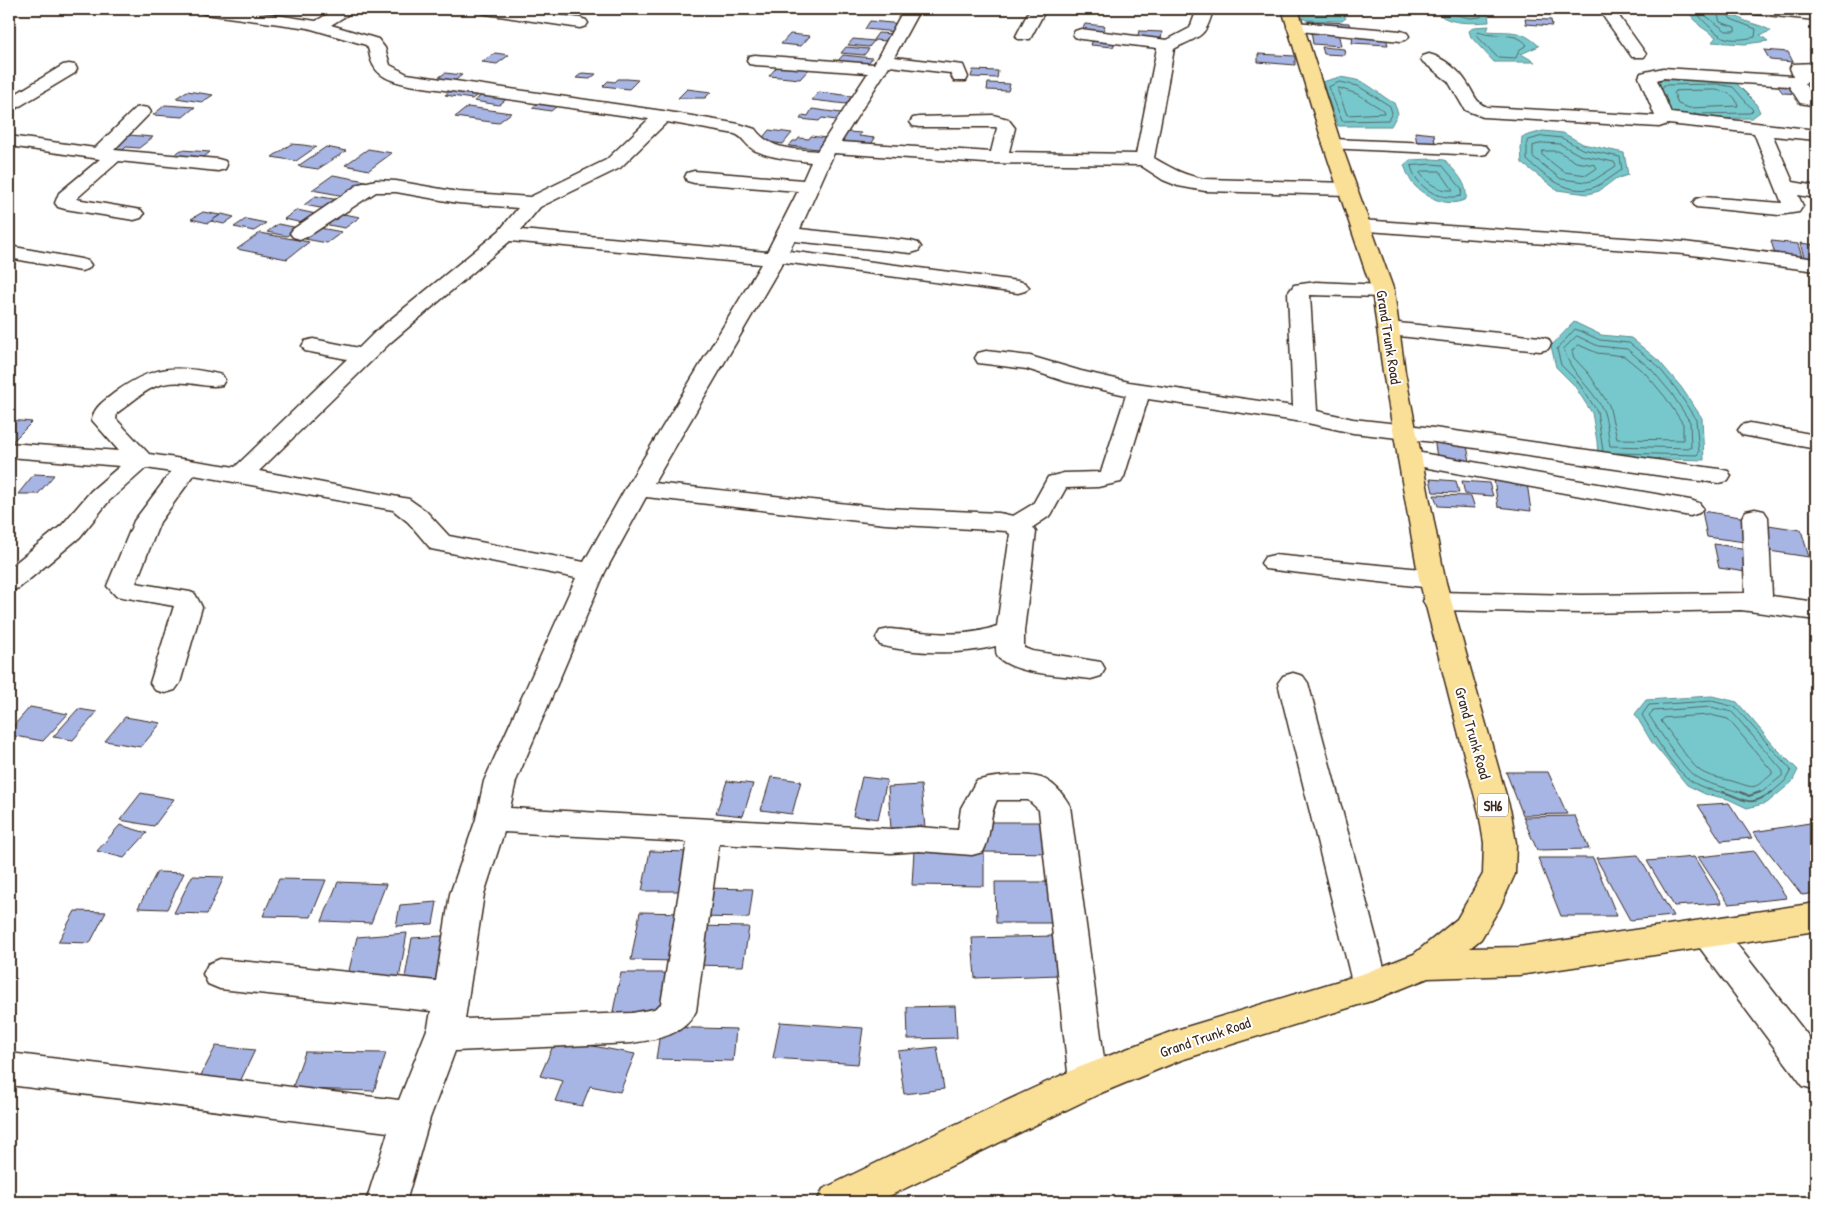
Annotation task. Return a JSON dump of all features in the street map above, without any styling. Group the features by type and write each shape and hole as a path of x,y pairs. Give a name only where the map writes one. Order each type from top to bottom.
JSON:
{"main road":[{"name":"Grand Trunk Road","path":"837,1202 966,1138 1088,1081 1182,1044 1370,986 1426,964 1469,929 1488,898 1499,874 1500,844 1495,813 1434,590 1407,444 1383,290 1332,144 1292,18"},
{"path":"1426,964 1519,960 1816,918"}],"street":[{"path":"205,9 319,26 372,42 377,48 378,61 382,69 409,80 663,116 739,129 749,134 753,141 762,147 788,154 825,152 1144,160 1170,176 1185,182 1205,185 1348,189"},
{"path":"319,26 347,9"},
{"path":"486,9 538,12 580,23"},
{"path":"386,1202 411,1118 443,1036 451,998 467,894 492,819 500,781 592,572 638,489 779,249 825,152 881,65 912,9"},
{"path":"1144,160 1166,46 1196,32 1200,28 1205,9"},
{"path":"1606,9 1638,54"},
{"path":"1755,9 1816,15"},
{"path":"1016,10 1037,11 1024,36"},
{"path":"1292,18 1401,36"},
{"path":"1081,34 1170,45"},
{"path":"1429,59 1454,77 1471,108 1483,113 1658,122 1664,118 1816,135"},
{"path":"755,60 952,68 957,69 960,77"},
{"path":"1664,118 1647,77 1663,73 1794,81 1803,78 1798,68 1816,68"},
{"path":"9,105 69,69"},
{"path":"1794,81 1806,99 1816,100"},
{"path":"105,154 142,112"},
{"path":"241,475 384,338 506,235 533,203 613,164 663,116"},
{"path":"919,122 986,120 1002,123 1006,128 999,157"},
{"path":"1703,203 1779,209 1792,208 1793,206 1786,187 1761,129"},
{"path":"9,141 105,154 218,165"},
{"path":"1332,144 1480,150"},
{"path":"105,154 112,157 111,160 66,196 64,203 134,214"},
{"path":"694,176 809,186"},
{"path":"300,233 366,188 373,186 398,187 471,199 533,203"},
{"path":"1786,187 1816,192"},
{"path":"1360,226 1684,248 1816,265"},
{"path":"506,235 779,249 911,247"},
{"path":"779,249 1018,287"},
{"path":"9,252 81,265"},
{"path":"1307,415 1304,396 1301,289 1383,290"},
{"path":"1388,329 1540,344"},
{"path":"313,346 365,356"},
{"path":"986,358 1030,363 1075,377 1139,390 1307,415 1407,444 1690,508"},
{"path":"141,460 104,420 104,414 108,409 145,383 160,376 169,374 214,380"},
{"path":"1015,525 1034,518 1041,511 1057,482 1070,480 1099,482 1112,477 1139,390"},
{"path":"1750,430 1816,442"},
{"path":"1407,444 1719,476"},
{"path":"9,450 141,460 241,475 400,504 410,508 440,543 592,572"},
{"path":"9,582 71,531 100,496 141,460"},
{"path":"166,683 188,607 185,600 126,590 121,586 147,521 187,467"},
{"path":"638,489 885,516 999,522 1015,525 1023,532 1010,631 1010,653 1027,660 1091,669"},
{"path":"1755,518 1759,603"},
{"path":"1274,563 1510,604 1700,601 1759,603 1816,611"},
{"path":"890,638 964,643 992,639 1010,631"},
{"path":"1293,683 1370,986"},
{"path":"492,819 892,841 919,839 972,843 977,808 987,789 1036,788 1054,806 1088,1081"},
{"path":"443,1036 632,1028 655,1024 671,1018 678,1011 705,831"},
{"path":"1709,934 1816,1074"},
{"path":"220,974 451,998"},
{"path":"9,1069 411,1118"}],"water":[{"path":"1302,9 1340,9 1346,18 1342,21 1306,20 1298,15"},
{"path":"1438,9 1484,9 1488,13 1489,22 1468,23 1454,21 1442,16 1437,12"},
{"path":"1717,9 1726,11 1771,31 1760,35 1768,41 1745,44 1712,42 1716,37 1700,26 1690,14 1690,10"},
{"path":"1489,26 1487,31 1515,32 1532,40 1539,46 1521,54 1535,62 1494,62 1471,37 1469,31 1474,27"},
{"path":"1340,77 1364,83 1394,103 1398,113 1391,126 1338,126 1322,82"},
{"path":"1717,79 1736,83 1755,102 1760,112 1752,118 1687,119 1667,112 1652,83 1660,80"},
{"path":"1543,131 1563,133 1583,144 1624,153 1628,175 1615,179 1599,191 1588,194 1557,190 1522,163 1522,137"},
{"path":"1410,160 1445,160 1457,173 1465,187 1466,199 1453,203 1439,201 1426,195 1413,184 1404,165"},
{"path":"1574,322 1601,335 1631,338 1659,361 1681,387 1702,418 1704,460 1598,457 1592,413 1574,385 1556,367 1551,346"},
{"path":"1712,696 1737,702 1775,747 1798,770 1792,782 1767,803 1747,808 1728,799 1705,794 1687,785 1651,741 1635,714 1646,700"}],"building":[{"path":"1525,19 1551,20 1552,26 1526,24"},
{"path":"870,21 902,24 896,32 865,29"},
{"path":"1308,21 1349,23 1350,29 1309,27"},
{"path":"1085,24 1105,26 1101,34 1081,32"},
{"path":"1311,30 1338,32 1341,46 1313,44"},
{"path":"1139,31 1162,32 1161,40 1137,38"},
{"path":"878,33 894,34 888,41 873,40"},
{"path":"790,34 810,36 801,46 781,44"},
{"path":"1353,36 1386,38 1388,45 1352,43"},
{"path":"1094,37 1117,39 1113,47 1091,45"},
{"path":"853,39 874,41 869,47 848,45"},
{"path":"846,47 869,49 864,55 841,53"},
{"path":"1322,47 1344,49 1345,55 1324,54"},
{"path":"1764,50 1788,52 1793,62 1770,60"},
{"path":"495,53 509,55 497,64 482,62"},
{"path":"1258,54 1295,56 1295,65 1258,62"},
{"path":"843,55 872,58 866,66 836,63"},
{"path":"781,62 812,66 800,79 769,76"},
{"path":"973,70 998,71 997,78 971,77"},
{"path":"445,73 462,75 452,83 435,80"},
{"path":"582,73 596,74 590,79 576,78"},
{"path":"618,79 638,80 629,89 603,86 608,81 615,82"},
{"path":"988,83 1010,84 1008,91 987,90"},
{"path":"1776,84 1795,85 1801,94 1783,93"},
{"path":"452,89 480,93 472,99 445,95"},
{"path":"687,89 711,92 705,98 678,98"},
{"path":"187,91 213,95 202,102 176,98"},
{"path":"819,92 852,96 846,104 812,100"},
{"path":"485,93 509,97 499,105 474,101"},
{"path":"543,99 562,102 551,111 532,108"},
{"path":"165,105 195,107 183,117 153,115"},
{"path":"468,107 511,113 498,123 455,117"},
{"path":"812,109 841,113 836,120 822,118 819,121 800,119 803,115 808,116"},
{"path":"769,130 792,133 783,144 760,141"},
{"path":"848,132 861,133 859,136 875,138 870,146 841,142"},
{"path":"1415,132 1434,134 1435,145 1417,144"},
{"path":"129,135 153,137 139,148 113,149"},
{"path":"811,136 826,138 818,149 789,146 799,138 809,139"},
{"path":"291,144 316,147 296,161 272,157"},
{"path":"326,147 346,151 318,169 298,166"},
{"path":"368,149 392,153 369,170 345,165"},
{"path":"181,150 210,152 204,157 174,155"},
{"path":"333,175 366,181 345,196 312,190"},
{"path":"316,196 339,200 326,209 304,205"},
{"path":"297,210 321,215 308,224 284,219"},
{"path":"203,212 220,215 208,223 191,219"},
{"path":"338,213 360,217 345,228 323,224"},
{"path":"222,214 234,217 224,224 211,221"},
{"path":"246,219 266,223 254,231 234,227"},
{"path":"278,224 299,228 287,236 267,232"},
{"path":"320,228 342,232 327,243 305,239"},
{"path":"260,233 309,242 287,259 237,249"},
{"path":"1771,241 1798,244 1802,257 1775,254"},
{"path":"1800,243 1816,245 1816,258 1804,257"},
{"path":"9,420 32,422 12,442 9,442"},
{"path":"1434,438 1466,441 1470,461 1437,458"},
{"path":"34,474 54,475 38,494 18,494"},
{"path":"1430,479 1456,481 1459,493 1433,492"},
{"path":"1494,479 1527,483 1531,511 1498,507"},
{"path":"1462,481 1489,483 1493,496 1465,494"},
{"path":"1434,495 1471,496 1475,508 1438,506"},
{"path":"1702,511 1747,518 1753,543 1707,537"},
{"path":"1762,524 1801,530 1809,557 1769,551"},
{"path":"1714,544 1748,549 1753,573 1719,568"},
{"path":"30,707 68,714 43,741 9,735 9,731"},
{"path":"78,709 97,712 73,740 53,737"},
{"path":"125,717 161,723 141,747 105,741"},
{"path":"1506,772 1548,772 1567,814 1523,815"},
{"path":"771,777 801,781 792,814 761,810"},
{"path":"862,777 887,780 878,819 853,816"},
{"path":"727,781 753,784 743,816 716,813"},
{"path":"921,785 925,828 891,829 888,787"},
{"path":"141,793 174,799 154,826 120,820"},
{"path":"1729,803 1752,838 1721,841 1698,805"},
{"path":"1575,816 1589,849 1537,850 1523,817"},
{"path":"983,822 1049,822 1051,853 984,852"},
{"path":"1816,822 1816,893 1802,895 1753,832"},
{"path":"120,825 147,833 124,858 97,851"},
{"path":"914,850 984,852 984,886 912,885"},
{"path":"650,851 694,852 687,891 642,891"},
{"path":"1755,851 1787,898 1729,904 1698,857"},
{"path":"1638,855 1673,916 1630,920 1596,858"},
{"path":"1694,857 1722,903 1674,906 1647,861"},
{"path":"1538,858 1593,858 1617,916 1561,916"},
{"path":"157,872 184,873 167,909 138,908"},
{"path":"192,876 224,877 207,914 174,913"},
{"path":"279,879 326,880 311,917 263,916"},
{"path":"338,882 386,884 371,923 322,921"},
{"path":"995,882 1054,882 1057,923 996,923"},
{"path":"704,888 753,889 749,918 700,917"},
{"path":"437,902 433,924 396,926 400,905"},
{"path":"75,911 106,912 90,943 58,942"},
{"path":"640,912 684,913 675,961 631,960"},
{"path":"696,926 749,927 743,966 690,965"},
{"path":"407,933 399,979 346,983 357,937"},
{"path":"456,935 449,979 404,983 412,938"},
{"path":"1054,936 1059,975 975,978 972,938"},
{"path":"621,973 671,973 663,1017 612,1016"},
{"path":"955,1006 957,1038 908,1039 907,1007"},
{"path":"780,1022 863,1028 858,1064 773,1058"},
{"path":"661,1027 736,1029 733,1061 656,1059"},
{"path":"556,1039 635,1054 620,1092 590,1086 582,1106 555,1101 563,1081 540,1076"},
{"path":"216,1046 255,1050 237,1088 197,1083"},
{"path":"937,1047 944,1089 904,1094 898,1051"},
{"path":"305,1052 386,1053 374,1091 292,1089"}]}
